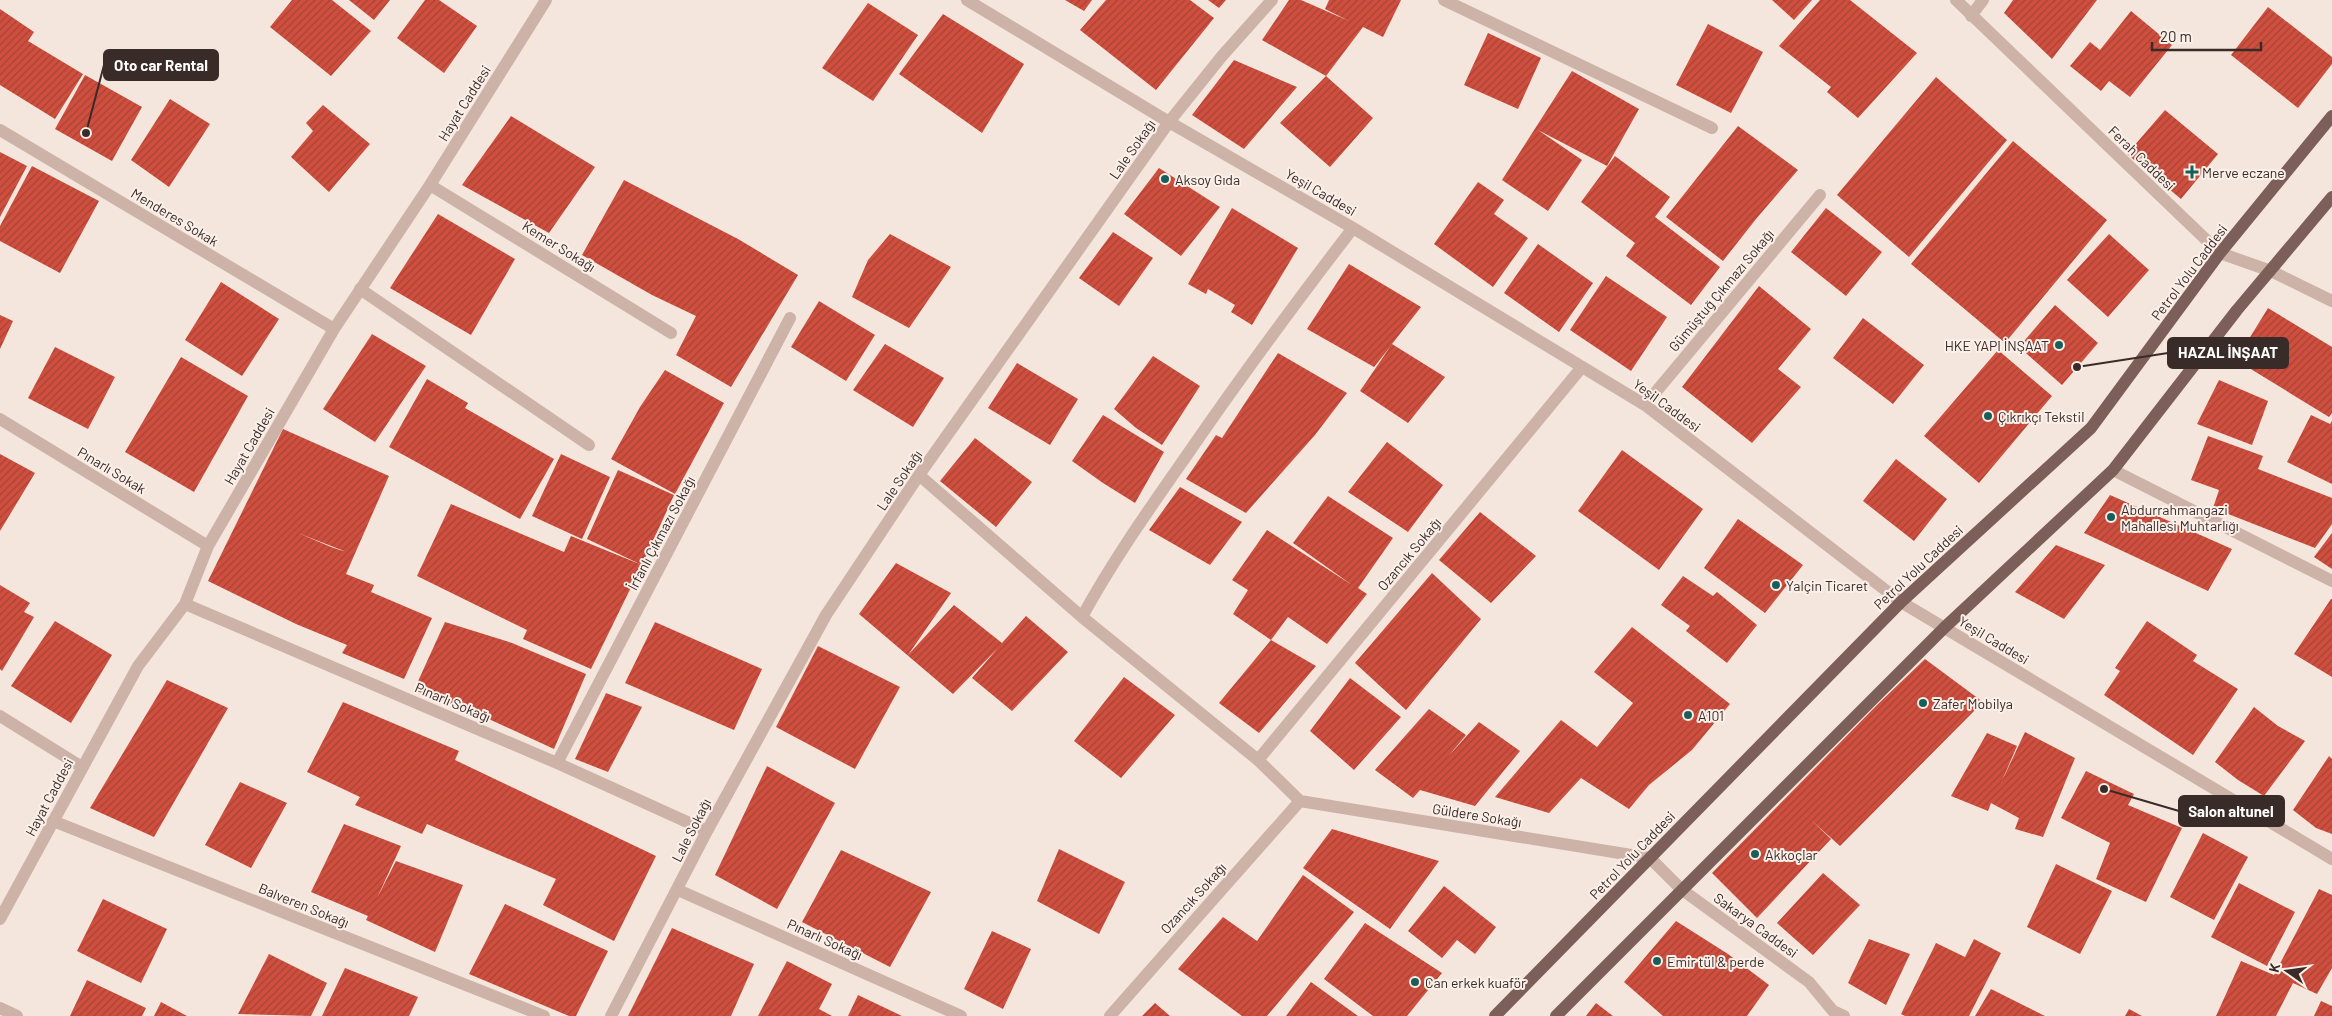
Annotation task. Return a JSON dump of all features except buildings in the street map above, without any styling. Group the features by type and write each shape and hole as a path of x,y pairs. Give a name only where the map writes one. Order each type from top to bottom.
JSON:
{"main road":[{"name":"Petrol Yolu Caddesi","path":"1495,1016 1901,602 2091,428 2220,253 2332,116"},
{"path":"1556,1016 1944,628 2114,470 2237,310 2332,197"}],"street":[{"name":"Hayat Caddesi","path":"0,920 138,666 186,604 208,546 334,329 430,185 546,0"},
{"name":"Yeşil Caddesi","path":"967,0 1169,122 1353,228 1645,405 1901,602 2332,859"},
{"name":"Lale Sokağı","path":"611,1016 707,831 826,614 920,475 1169,122 1222,56 1272,0"},
{"path":"1444,0 1712,128"},
{"name":"Ferah Caddesi","path":"1956,0 2220,253 2271,271 2332,301"},
{"path":"1971,16 1982,0"},
{"name":"Menderes Sokak","path":"0,130 334,329"},
{"name":"Kemer Sokağı","path":"430,185 671,333"},
{"name":"Gümüştuğ Çıkmazı Sokağı","path":"1645,405 1820,195"},
{"path":"1082,617 1108,569 1197,439 1257,354 1353,228"},
{"path":"360,289 588,445"},
{"name":"İrfanlı Çıkmazı Sokağı","path":"557,763 790,318"},
{"name":"Ozancık Sokağı","path":"1258,760 1582,367"},
{"name":"Pınarlı Sokak","path":"0,419 208,546"},
{"path":"2114,470 2332,581"},
{"path":"920,475 1082,617 1258,760 1300,801"},
{"name":"Pınarlı Sokağı","path":"186,604 557,763 707,831"},
{"path":"0,716 82,767"},
{"name":"Ozancık Sokağı","path":"1110,1016 1300,801"},
{"name":"Güldere Sokağı","path":"1300,801 1650,858"},
{"name":"Balveren Sokağı","path":"53,821 544,1016"},
{"name":"Sakarya Caddesi","path":"1650,858 1681,889 1809,982 1836,1014"},
{"name":"Pınarlı Sokağı","path":"678,890 961,1016"},
{"path":"0,1008 17,1016"}],"place":[{"name":"Oto car Rental","path":"86,133"},
{"name":"Merve eczane","path":"2192,172"},
{"name":"Aksoy Gıda","path":"1165,179"},
{"name":"HKE YAPI İNŞAAT","path":"2059,345"},
{"name":"HAZAL İNŞAAT","path":"2077,367"},
{"name":"Çıkrıkçı Tekstil","path":"1988,416"},
{"name":"Abdurrahmangazi Mahallesi Muhtarlığı","path":"2111,517"},
{"name":"Yalçin Ticaret","path":"1776,585"},
{"name":"Zafer Mobilya","path":"1923,703"},
{"name":"A101","path":"1688,715"},
{"name":"Salon altunel","path":"2104,789"},
{"name":"Akkoçlar","path":"1755,854"},
{"name":"Emir tül & perde","path":"1657,961"},
{"name":"Can erkek kuaför","path":"1415,982"}]}
